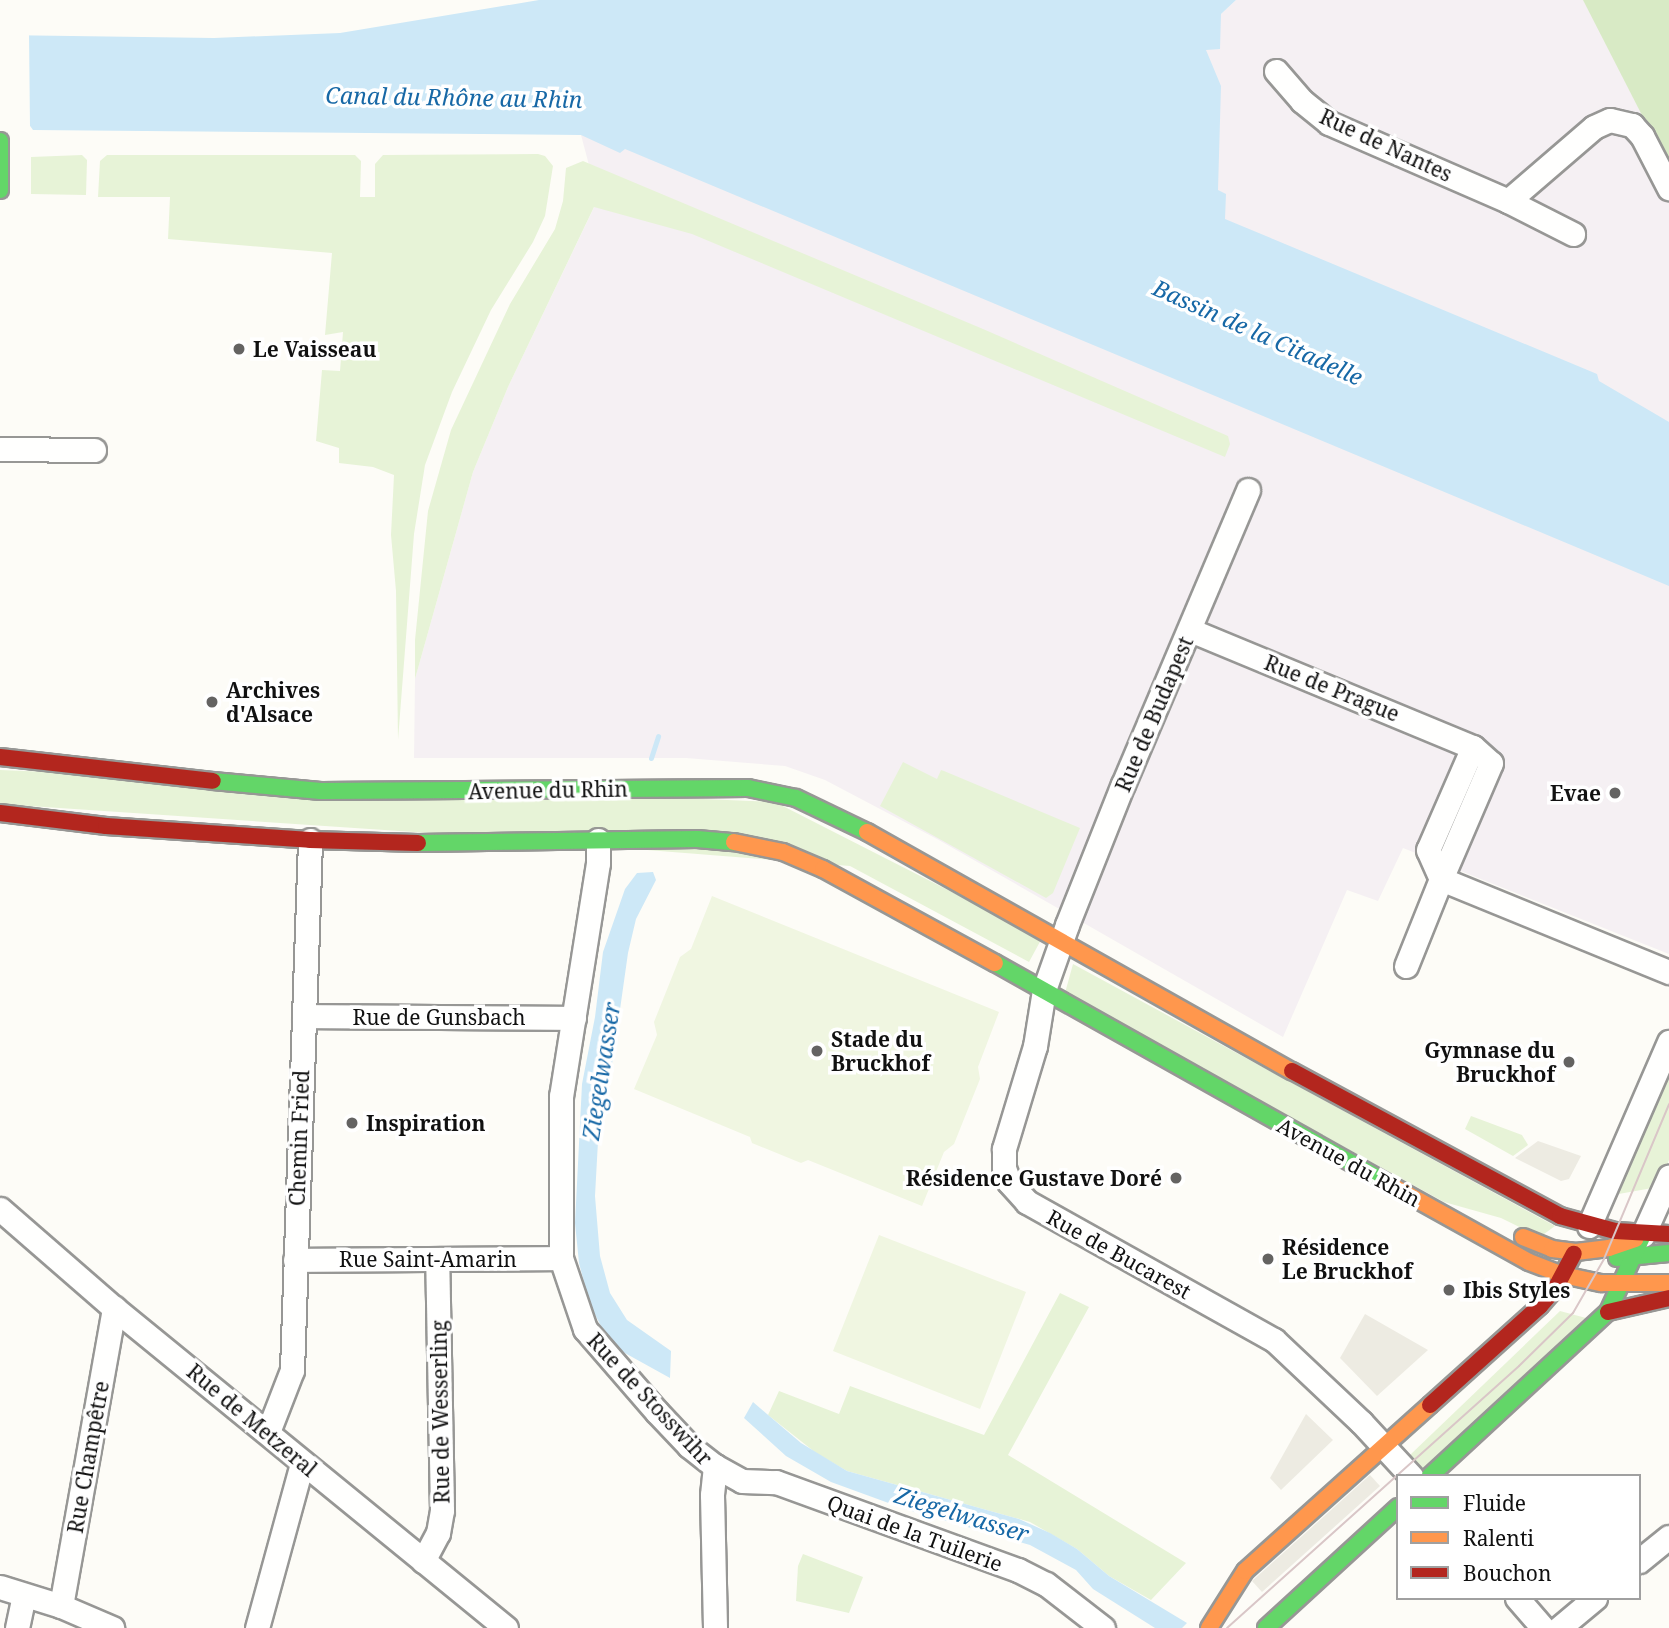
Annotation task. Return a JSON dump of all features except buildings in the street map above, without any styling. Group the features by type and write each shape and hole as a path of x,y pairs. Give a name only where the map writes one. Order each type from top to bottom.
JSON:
{"main road":[{"path":"0,141 0,188"},
{"name":"Avenue du Rhin","path":"0,757 164,777 321,791 748,788 796,798 839,816 1371,1115 1560,1216 1638,1246 1669,1234"},
{"name":"Avenue du Rhin","path":"0,813 106,826 310,840 697,839 748,843 783,852 823,869 1044,990 1519,1257 1563,1275 1620,1285 1669,1283"},
{"path":"1427,1206 1491,1221"},
{"path":"1209,1628 1245,1571 1540,1306 1563,1275 1589,1226"},
{"path":"1509,1230 1552,1248 1576,1252 1619,1245 1669,1253"},
{"path":"1563,1275 1592,1261 1638,1246"},
{"path":"1432,1474 1608,1312 1638,1246"},
{"path":"1608,1312 1669,1298"},
{"path":"1271,1626 1396,1509"}],"street":[{"name":"Rue de Nantes","path":"1276,71 1301,101 1329,123 1508,201 1573,234"},
{"path":"1508,201 1594,127 1610,120 1632,125 1642,136 1669,188"},
{"path":"0,449 94,450"},
{"name":"Rue de Budapest","path":"1062,939 1123,783 1248,490"},
{"name":"Rue de Prague","path":"1190,630 1474,747 1428,850 1441,878"},
{"name":"Chemin Fried","path":"268,1432 292,1370 310,840"},
{"name":"Rue de Stosswihr","path":"598,841 561,1096 561,1258 585,1329 689,1446 715,1466 712,1495 715,1628"},
{"path":"1406,966 1441,878 1669,972"},
{"path":"1044,990 1062,939"},
{"name":"Rue de Bucarest","path":"1044,990 1035,1046 1004,1149 1004,1168 1009,1182 1027,1202 1274,1340 1384,1446 1409,1474"},
{"name":"Rue de Gunsbach","path":"304,1016 573,1018"},
{"path":"1589,1226 1669,1042"},
{"path":"1638,1246 1669,1177"},
{"name":"Rue de Metzeral","path":"0,1209 114,1308 506,1628"},
{"name":"Rue Saint-Amarin","path":"295,1260 561,1258"},
{"name":"Rue de Wesserling","path":"423,1561 438,1533 442,1510 437,1259"},
{"name":"Rue Champêtre","path":"61,1606 114,1308"},
{"path":"257,1628 302,1463"},
{"name":"Quai de la Tuilerie","path":"715,1466 742,1481 776,1482 1018,1570 1046,1584 1103,1628"},
{"path":"1641,1559 1669,1537"},
{"path":"0,1587 61,1606 112,1628"},
{"path":"17,1628 24,1596"},
{"path":"1519,1600 1543,1628"},
{"path":"1559,1628 1593,1600"}],"shaded area":[{"path":"1236,0 1669,0 1669,954 1403,848 1378,901 1347,890 1283,1037 937,839 825,780 785,766 686,758 414,758 415,679 473,472 508,387 598,199 581,135 1221,14"},
{"path":"1538,1141 1581,1156 1569,1179 1561,1181 1515,1158"},
{"path":"1365,1314 1428,1350 1377,1396 1340,1358"},
{"path":"1306,1414 1333,1440 1281,1490 1270,1478"},
{"path":"1370,1475 1380,1486 1262,1592 1252,1581"}],"green space":[{"path":"1583,0 1669,0 1669,168"},
{"path":"82,155 87,160 86,195 31,194 31,157"},
{"path":"107,155 355,155 361,161 360,197 375,197 375,164 383,155 545,156 553,166 545,216 533,242 491,310 452,392 425,465 414,534 398,740 396,591 391,535 394,475 373,467 339,463 339,448 316,441 322,370 340,371 343,332 325,335 332,253 168,239 170,197 98,197 100,161"},
{"path":"583,161 983,329 1228,436 1230,444 1225,457 692,234 594,207 508,387 473,472 415,679 415,640 428,511 451,430 510,304 555,229 563,201 566,168"},
{"path":"903,762 937,779 941,770 944,771 1080,828 1053,893 1046,898 880,806"},
{"path":"0,770 775,802 1042,938 1029,962 850,866 444,834 0,804"},
{"name":"Stade du Bruckhof","path":"712,896 999,1012 978,1067 980,1079 954,1144 944,1152 922,1206 808,1160 801,1163 752,1143 750,1137 634,1089 657,1035 654,1022 680,957 691,949"},
{"path":"1073,964 1555,1226 1540,1237 1501,1218 1444,1202 1065,993"},
{"path":"1669,1063 1669,1160 1658,1187 1613,1195"},
{"path":"1471,1116 1522,1135 1528,1145 1513,1156 1465,1129"},
{"path":"879,1235 1026,1292 980,1409 833,1351"},
{"path":"1060,1293 1089,1307 1008,1455 1186,1563 1151,1600 1109,1576 1077,1549 1030,1522 847,1471 816,1453 768,1415 779,1391 839,1414 850,1386 984,1435"},
{"path":"1560,1311 1586,1318 1429,1474 1425,1474 1410,1455"},
{"path":"803,1554 863,1577 849,1613 796,1601 798,1566"}],"water":[{"path":"539,0 1236,0 1221,14 1220,49 1206,50 1221,86 1218,190 1226,194 1225,219 1597,374 1599,381 1669,422 1669,586 625,149 620,153 581,135 33,130 28,123 0,35 214,38 340,33"},
{"path":"653,872 656,880 636,919 628,953 613,1059 599,1123 595,1196 600,1256 610,1293 627,1320 671,1351 670,1378 623,1352 602,1328 590,1305 579,1263 575,1223 582,1084 595,1017 603,952 625,889 637,873"},
{"name":"Ziegelwasser","path":"753,1402 801,1443 847,1471 1019,1519 1077,1549 1109,1576 1187,1623 1182,1628 1155,1628 1093,1589 1076,1570 1030,1545 905,1509 831,1482 786,1456 744,1418"}],"pier":[{"path":"29,31 30,127 34,134 26,127 0,126 0,32"}],"waterway":[{"name":"Ziegelwasser","path":"651,758 658,736"}],"tram line":[{"path":"1399,1474 1519,1366 1573,1313 1604,1259 1669,1104"},
{"path":"1227,1628 1396,1476"}],"traffic: fast":[{"path":"0,141 0,190"},
{"path":"213,781 321,791 748,788 796,798 867,832"},
{"path":"418,843 697,839 734,842"},
{"path":"995,963 1387,1183"},
{"path":"1432,1474 1608,1312 1643,1235"},
{"path":"1617,1258 1669,1253"},
{"path":"1266,1628 1396,1509"}],"traffic: slow":[{"path":"867,832 1292,1071"},
{"path":"734,842 783,852 823,869 995,963"},
{"path":"1387,1183 1529,1262 1563,1275 1602,1283 1669,1283"},
{"path":"1523,1237 1552,1249 1576,1252 1609,1248 1635,1239"},
{"path":"1209,1628 1245,1571 1430,1405"}],"traffic: jam":[{"path":"0,757 213,781"},
{"path":"0,813 106,826 310,840 418,843"},
{"path":"1292,1071 1560,1216 1615,1231 1669,1234"},
{"path":"1430,1405 1540,1306 1555,1289 1574,1254"},
{"path":"1608,1312 1669,1298"}],"place":[{"name":"Le Vaisseau","path":"239,349"},
{"name":"Archives d'Alsace","path":"212,702"},
{"name":"Evae","path":"1615,793"},
{"name":"Stade du Bruckhof","path":"817,1051"},
{"name":"Gymnase du Bruckhof","path":"1569,1062"},
{"name":"Inspiration","path":"352,1123"},
{"name":"Résidence Gustave Doré","path":"1176,1178"},
{"name":"Résidence Le Bruckhof","path":"1268,1259"},
{"name":"Ibis Styles","path":"1449,1290"}],"water label":[{"name":"Canal du Rhône au Rhin","path":"454,97"},
{"name":"Bassin de la Citadelle","path":"1258,332"}]}
